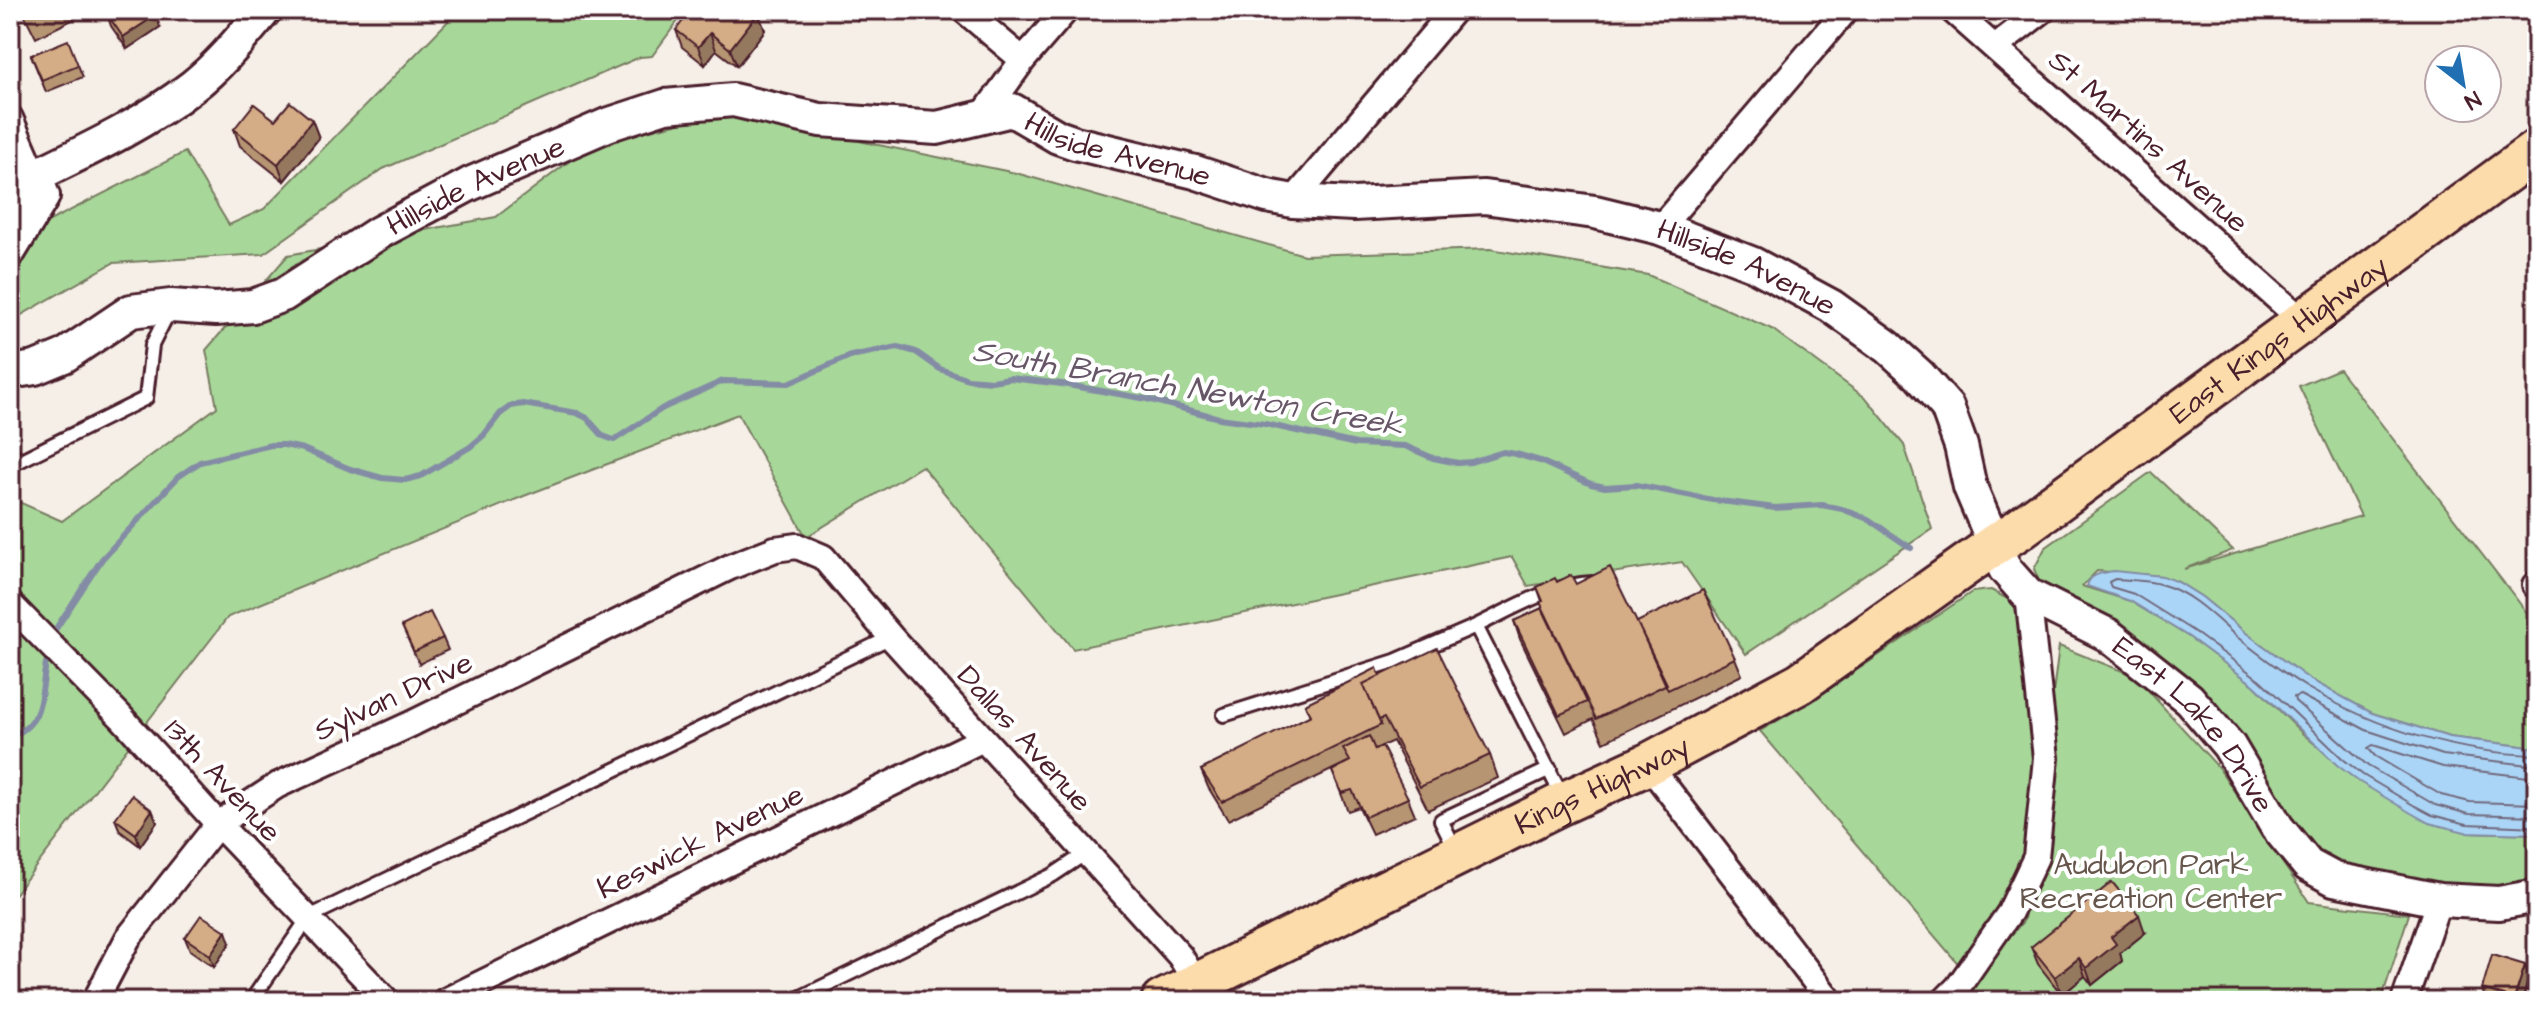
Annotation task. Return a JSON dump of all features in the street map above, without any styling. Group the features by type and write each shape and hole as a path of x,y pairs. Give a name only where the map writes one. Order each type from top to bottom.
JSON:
{"main road":[{"name":"East Kings Highway","path":"2006,538 2537,150"},
{"name":"Kings Highway","path":"1180,992 1458,855 1557,786 1648,764 1800,683 2006,538"}],"street":[{"path":"22,182 143,121 195,85 233,48 265,10"},
{"path":"964,10 1023,60"},
{"path":"981,118 1023,60 1066,10"},
{"path":"1293,201 1454,10"},
{"path":"1660,228 1846,10"},
{"name":"St Martins Avenue","path":"1952,10 2303,321"},
{"path":"1995,47 2043,10"},
{"name":"Hillside Avenue","path":"10,372 35,368 64,356 131,311 171,306 216,309 253,306 283,295 380,232 470,184 633,115 665,106 733,100 820,120 937,128 1012,110 1058,137 1075,143 1195,172 1267,196 1293,201 1354,204 1484,197 1595,212 1660,228 1753,264 1831,306 1888,347 1919,375 1947,407 1961,446 1970,487 2006,538"},
{"path":"10,118 22,182 43,196 10,250"},
{"name":"East Lake Drive","path":"2006,538 2005,569 2028,595 2108,635 2189,699 2229,746 2277,827 2308,865 2334,879 2439,900 2499,903 2537,896"},
{"name":"Dallas Avenue","path":"797,546 823,557 891,637 1180,956 1180,992"},
{"name":"Sylvan Drive","path":"95,1001 128,938 218,824 278,785 409,725 730,567 775,549 797,546"},
{"path":"1944,1001 1958,987 2010,912 2036,857 2046,758 2028,595"},
{"name":"13th Avenue","path":"10,604 121,717 387,1001"},
{"name":"Keswick Avenue","path":"445,1001 983,739"},
{"path":"1648,764 1830,1001"},
{"path":"2404,1001 2439,900"}],"lane":[{"path":"10,450 19,461 146,398 152,345 171,306"},
{"path":"1224,715 1395,661 1575,583 1603,582"},
{"path":"1476,626 1557,786"},
{"path":"251,1001 309,917 891,637"},
{"path":"793,1001 1053,875 1086,853"}],"green space":[{"path":"459,10 686,10 652,56 640,57 383,169 263,254 113,263 10,319 10,241 185,152 229,225 264,209"},
{"path":"721,113 1016,173 1304,255 1490,249 1648,275 1772,329 1867,399 1904,445 1932,529 1746,654 1682,562 1528,586 1512,557 1073,649 922,466 806,537 738,414 524,496 228,617 10,900 10,498 62,521 217,407 206,350 288,255 496,217 592,144"},
{"path":"2339,369 2528,614 2537,609 2537,748 2449,737 2372,713 2309,679 2202,597 2162,576 2097,571 2082,586 2130,601 2189,637 2254,685 2303,734 2358,781 2465,832 2537,834 2537,889 2499,895 2311,860 2231,740 2044,593 2034,569 2045,548 2151,472 2233,550 2184,569 2361,516 2299,386"},
{"path":"1991,590 2015,603 2028,662 2038,754 2026,854 2003,909 1960,966 1760,731 1813,700 1972,592"},
{"name":"Audubon Park Recreation Center","path":"2059,646 2135,676 2218,767 2309,902 2409,914 2381,1001 1955,1001 2024,920"}],"water":[{"path":"2114,571 2162,576 2178,582 2309,679 2372,713 2449,737 2537,748 2537,834 2465,832 2429,823 2358,781 2337,765 2254,685 2189,637 2130,601 2087,586 2101,573"}],"building":[{"path":"113,10 152,10 156,15 123,37 107,14"},
{"path":"691,10 755,10 758,13 730,49 710,33 698,47 676,30"},
{"path":"68,40 78,65 42,80 31,55"},
{"path":"290,102 312,120 278,164 234,129 254,104 275,120"},
{"path":"1610,567 1667,684 1596,719 1540,602 1543,601 1537,587 1555,578 1557,582 1571,575 1576,584"},
{"path":"1703,590 1735,658 1668,690 1637,622"},
{"path":"1542,608 1587,702 1559,715 1514,621"},
{"path":"430,612 443,638 414,652 402,626"},
{"path":"1437,648 1490,755 1420,787 1384,718 1379,720 1363,684"},
{"path":"1377,668 1380,676 1363,684 1381,725 1222,802 1201,770 1311,715 1305,704"},
{"path":"1369,736 1375,750 1382,746 1408,798 1365,817 1352,790 1342,793 1332,771 1350,761 1343,749"},
{"path":"132,795 152,810 136,834 115,819"},
{"path":"2112,882 2139,915 2111,937 2116,944 2086,968 2079,958 2055,977 2031,947"},
{"path":"201,915 226,931 210,955 185,938"},
{"path":"2492,955 2525,965 2514,999 2482,989"}],"waterway":[{"name":"South Branch Newton Creek","path":"55,630 102,559 178,477 200,462 271,445 284,445 303,449 350,469 382,478 405,480 421,476 470,447 511,406 523,404 577,413 587,418 603,436 614,440 663,408 723,381 789,383 850,356 898,347 916,352 940,369 968,379 992,381 1010,378 1062,384 1356,444 1405,446 1433,458 1458,463 1503,452 1540,461 1591,484 1605,487 1636,485 1775,508 1822,505 1868,519 1911,548"},
{"name":"South Branch Newton Creek","path":"10,737 30,724 35,716 46,663"}]}
